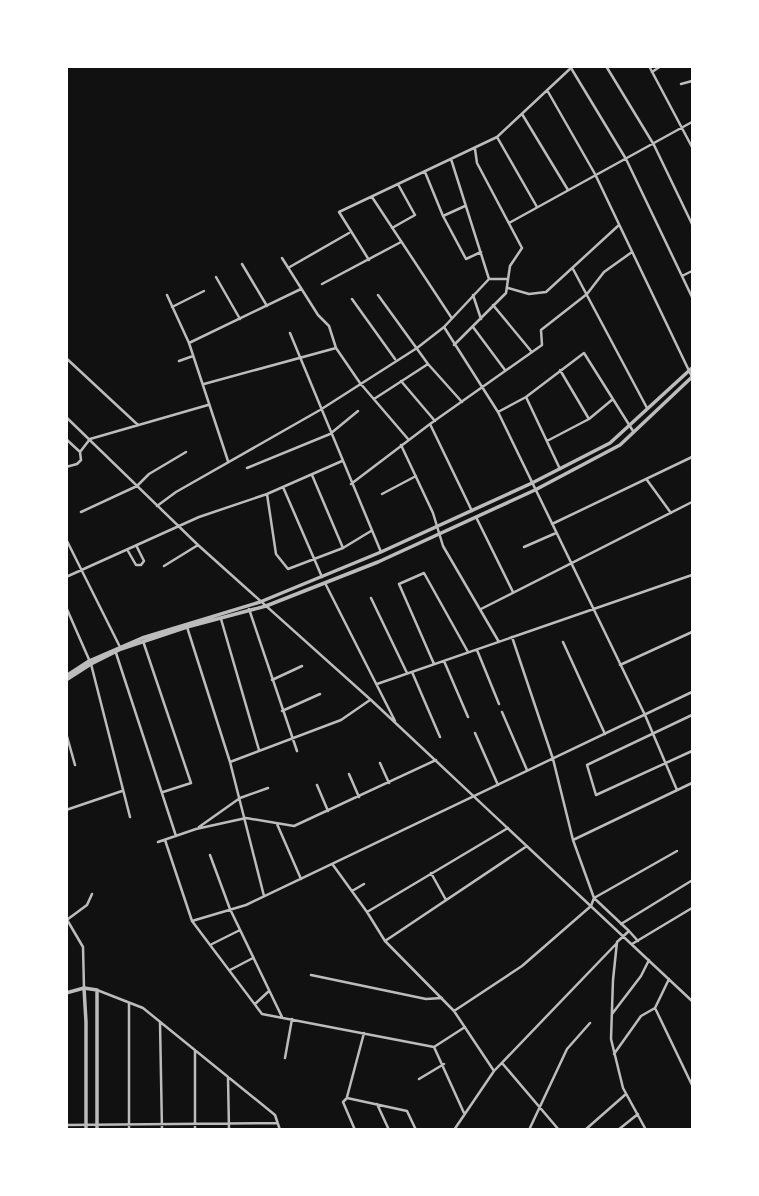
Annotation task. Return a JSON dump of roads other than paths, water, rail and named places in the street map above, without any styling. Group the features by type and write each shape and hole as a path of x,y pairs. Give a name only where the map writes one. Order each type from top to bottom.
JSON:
{"street":[{"path":"606,66 654,145 692,224"},
{"path":"649,66 692,147"},
{"path":"652,72 661,66"},
{"path":"369,260 338,212 497,137 572,67 626,159 692,297"},
{"path":"681,84 692,81"},
{"path":"66,678 120,647 185,623 266,606 379,562 535,490 612,450 634,433 692,377 596,174 547,90"},
{"path":"522,114 568,190"},
{"path":"509,223 692,122"},
{"path":"497,137 537,207"},
{"path":"454,345 508,288 510,266 522,248 477,163 475,149"},
{"path":"452,159 489,279"},
{"path":"425,172 443,216 466,259 481,252"},
{"path":"392,228 415,215 398,185"},
{"path":"372,197 452,317"},
{"path":"443,216 466,206"},
{"path":"508,288 529,294 542,294 619,225"},
{"path":"288,268 349,232"},
{"path":"322,284 401,242"},
{"path":"352,484 408,439 542,345 541,330 587,294 604,272 632,252"},
{"path":"282,258 300,289 329,326 336,348 360,383 408,439"},
{"path":"242,264 267,306"},
{"path":"573,269 648,410"},
{"path":"682,276 692,271"},
{"path":"216,277 240,319"},
{"path":"157,506 228,461 320,410 417,348 444,327 489,279 507,279"},
{"path":"189,343 300,289"},
{"path":"172,308 204,291"},
{"path":"167,295 189,343 228,461"},
{"path":"379,295 428,363 462,402"},
{"path":"473,295 481,318"},
{"path":"352,299 396,360"},
{"path":"493,305 532,352"},
{"path":"444,327 498,412 645,715 677,790"},
{"path":"473,327 506,371"},
{"path":"290,333 381,552"},
{"path":"203,384 336,348"},
{"path":"498,412 526,397 584,353 634,433"},
{"path":"178,360 193,356"},
{"path":"66,358 138,425"},
{"path":"373,399 428,363"},
{"path":"560,370 589,419"},
{"path":"90,663 143,641 221,619 249,608 381,552 532,483 610,443 691,370"},
{"path":"401,381 435,421"},
{"path":"526,397 560,469"},
{"path":"547,441 589,419 613,399"},
{"path":"80,452 90,439 209,405"},
{"path":"247,468 330,434 358,411"},
{"path":"66,416 178,527 371,700 692,1001"},
{"path":"430,424 472,511"},
{"path":"66,439 80,452 81,460 66,467"},
{"path":"401,445 433,513 443,546 499,642"},
{"path":"81,512 137,486 149,474 186,452"},
{"path":"552,524 692,457"},
{"path":"66,577 178,527 267,494 342,461"},
{"path":"312,475 343,548"},
{"path":"382,494 416,476"},
{"path":"647,480 671,513"},
{"path":"283,487 322,577"},
{"path":"267,494 276,554 288,569 343,548 371,531"},
{"path":"481,609 692,502"},
{"path":"475,516 513,592"},
{"path":"524,547 556,533"},
{"path":"66,539 120,647"},
{"path":"164,566 198,545"},
{"path":"128,551 136,565 141,565 144,561 137,547"},
{"path":"434,664 399,584 424,573 468,652"},
{"path":"377,684 692,575"},
{"path":"325,583 397,724"},
{"path":"371,598 407,673"},
{"path":"66,607 90,663 130,817"},
{"path":"249,608 297,751"},
{"path":"221,619 260,751"},
{"path":"187,628 230,762 264,896"},
{"path":"620,665 692,632"},
{"path":"512,637 553,759 573,839 594,898 638,941"},
{"path":"143,641 191,783 162,792"},
{"path":"563,642 605,734"},
{"path":"477,650 499,704"},
{"path":"116,652 176,836"},
{"path":"444,661 468,717"},
{"path":"272,680 302,666"},
{"path":"412,672 440,737"},
{"path":"192,921 264,896 692,692"},
{"path":"282,711 320,694"},
{"path":"230,762 341,720 371,700"},
{"path":"502,712 527,771"},
{"path":"692,715 587,765 596,795 692,751"},
{"path":"66,733 75,765"},
{"path":"475,733 498,785"},
{"path":"158,842 197,829 246,818 294,826 436,760"},
{"path":"380,763 389,783"},
{"path":"349,774 359,797"},
{"path":"573,839 692,783"},
{"path":"317,785 328,811"},
{"path":"197,829 240,798 268,788"},
{"path":"66,810 122,791"},
{"path":"277,823 301,879"},
{"path":"367,912 508,828"},
{"path":"165,840 192,921 262,1014 434,1046 465,1027"},
{"path":"385,941 527,846"},
{"path":"454,1011 522,966 591,906 594,898 677,851"},
{"path":"210,855 230,909 282,1017"},
{"path":"332,864 385,941 454,1011 494,1071"},
{"path":"431,873 446,900"},
{"path":"621,924 691,881"},
{"path":"352,891 364,884"},
{"path":"86,1127 83,947 67,918 87,905 92,894"},
{"path":"632,944 692,908"},
{"path":"211,945 240,930"},
{"path":"454,1129 494,1071 629,931"},
{"path":"617,942 611,1039 626,1094 646,1129"},
{"path":"230,970 253,958"},
{"path":"612,1014 641,976 649,960"},
{"path":"311,975 426,999 442,998"},
{"path":"614,1054 641,1016 655,1008 669,979"},
{"path":"66,993 84,988 96,990 143,1008 275,1115 280,1129"},
{"path":"96,990 97,1127"},
{"path":"254,1004 269,991"},
{"path":"129,1003 129,1129"},
{"path":"655,1008 692,1085"},
{"path":"86,1022 95,1017"},
{"path":"285,1058 292,1019"},
{"path":"160,1022 162,1129"},
{"path":"529,1129 567,1049 590,1023"},
{"path":"355,1129 343,1102 354,1077 365,1033"},
{"path":"434,1046 464,1113"},
{"path":"195,1050 195,1129"},
{"path":"502,1063 559,1129"},
{"path":"419,1079 444,1065"},
{"path":"685,1070 692,1066"},
{"path":"228,1075 230,1127"},
{"path":"585,1129 626,1094"},
{"path":"347,1098 407,1111 416,1129"},
{"path":"377,1104 389,1129"},
{"path":"618,1129 638,1114"},
{"path":"66,1125 97,1127 162,1123 230,1127 278,1123"}]}
